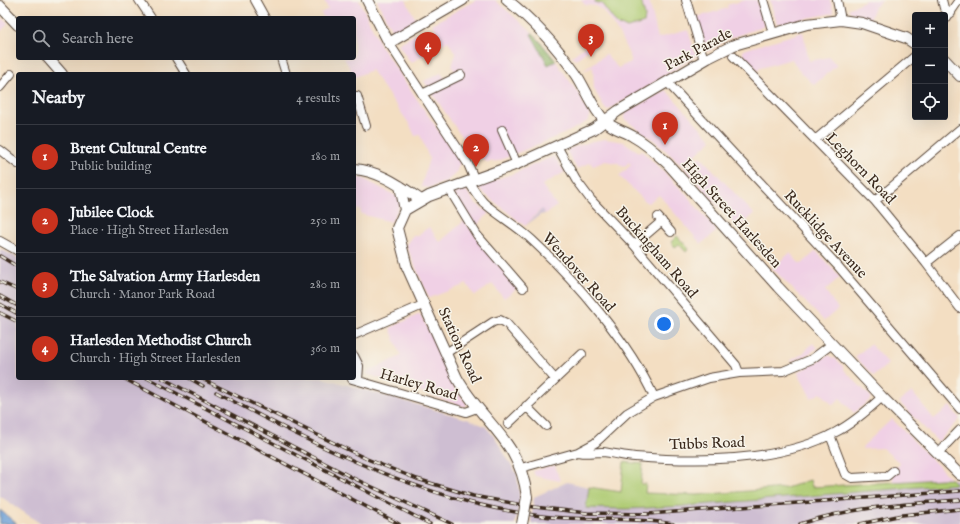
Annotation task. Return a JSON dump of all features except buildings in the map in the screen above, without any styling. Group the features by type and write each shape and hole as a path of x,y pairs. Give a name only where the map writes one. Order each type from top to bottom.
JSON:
{"main road":[{"path":"367,0 389,43 463,0"},
{"path":"400,186 405,210 421,200 449,188 517,164 594,129 605,122 598,114 576,75 557,50 528,16 507,0"},
{"path":"0,6 16,23"},
{"name":"Park Parade","path":"605,122 618,111 704,60 734,45 773,33 807,24 841,20 862,23 910,37"},
{"path":"50,60 60,72"},
{"path":"948,63 960,76"},
{"name":"High Street Harlesden","path":"605,122 634,136 650,147 668,164 778,287 882,398 960,475"},
{"path":"356,169 374,173 400,186 421,200"},
{"name":"Station Road","path":"405,210 397,228 407,267 425,304 457,378 477,408 513,451 521,468 527,497 522,524"}],"street":[{"path":"139,0 150,16"},
{"path":"255,0 264,16"},
{"path":"686,0 704,60"},
{"path":"763,0 773,33"},
{"path":"837,0 841,20"},
{"path":"942,0 953,10"},
{"path":"948,16 959,0"},
{"path":"389,43 468,164 471,180"},
{"name":"Leghorn Road","path":"733,56 875,201 926,263 960,308"},
{"path":"815,140 912,59"},
{"path":"177,60 185,72"},
{"path":"282,60 285,72"},
{"path":"0,87 11,74"},
{"path":"422,94 461,75"},
{"name":"Rucklidge Avenue","path":"667,82 837,265 960,410"},
{"path":"356,96 366,126"},
{"path":"875,201 960,129"},
{"path":"502,130 517,164"},
{"name":"Buckingham Road","path":"557,146 576,180 591,200 634,245 736,365 739,374"},
{"path":"0,150 16,162"},
{"name":"Wendover Road","path":"471,180 483,202 521,231 544,252 591,304 636,364 654,397"},
{"path":"449,188 477,235 523,288"},
{"path":"634,245 660,219 671,232"},
{"path":"926,263 960,236"},
{"path":"0,241 16,250"},
{"path":"356,334 425,304"},
{"path":"446,353 493,322 500,320 506,323 555,379"},
{"path":"578,452 595,443 627,414 654,397 709,378 783,371 812,359 832,344"},
{"path":"508,424 582,354"},
{"name":"Harley Road","path":"356,360 359,366 356,376"},
{"name":"Harley Road","path":"355,380 466,412 477,408"},
{"name":"Tubbs Road","path":"521,468 578,452 587,454 600,452 671,459 716,459 780,452 830,435 848,426 882,398"},
{"path":"526,406 546,426"},
{"path":"938,453 960,430"},
{"path":"830,435 845,474 848,476 852,478 887,476 893,471"}],"shaded area":[{"path":"324,0 359,0 382,48 460,162 456,173 447,181 429,188 421,187 429,158 420,135 415,136 410,125 371,70 356,77 356,72 352,72 345,60 356,60 356,16 323,16 321,13 328,9"},
{"path":"377,0 406,0 416,20 393,33"},
{"path":"476,0 495,0 533,33 548,50 583,100 582,101 590,115 588,121 570,131 498,161 487,162 472,152 424,81 441,73 446,80 457,75 452,66 456,54 448,41 443,44 432,24"},
{"path":"581,0 649,0 658,38 688,30 696,56 639,92 608,110 605,109 594,89 593,67 583,71 606,54 618,68 631,62 631,58 618,32 603,11 596,6 585,5"},
{"path":"746,0 757,0 764,26 728,39 707,52 697,17 728,8 727,5"},
{"path":"770,0 830,0 834,13 777,24"},
{"path":"866,0 882,0 875,7 870,19 852,13 848,9"},
{"path":"0,17 8,24 0,32"},
{"path":"421,31 433,49 411,63 398,44"},
{"path":"803,32 809,61 829,57 837,65 814,85 797,68 792,59 760,68 758,71 743,54 743,50"},
{"path":"593,40 596,44 575,60 572,56"},
{"path":"666,90 712,140 683,166 655,141 624,119 624,116 628,111"},
{"path":"605,139 624,142 639,152 641,150 685,193 717,231 701,244 659,195 648,203 646,202 619,176 631,165 629,162 624,167 618,163 605,161 593,166 590,162 577,169 567,152 568,149 593,141"},
{"path":"554,156 565,172 542,185 557,206 545,214 542,210 538,212 525,226 478,187 479,185 515,173"},
{"path":"700,156 754,214 738,229 684,168"},
{"path":"356,178 362,178 398,197 401,203 391,222 361,214 360,209 356,210"},
{"path":"465,189 475,203 489,213 476,227 453,194"},
{"path":"542,209 545,214 540,215 525,226"},
{"path":"464,221 507,274 520,286 504,298 492,284 475,296 467,284 429,298 406,245 412,236 420,236 419,234 429,227 440,242"},
{"path":"0,249 16,257 16,380 330,380 467,419 485,426 493,435 517,474 520,501 515,524 41,524 0,496"},
{"path":"816,251 840,277 825,290 838,309 824,321 772,268 790,253 799,263 802,264"},
{"path":"420,314 443,358 454,388 467,404 465,407 367,374 367,372 401,356 390,328"},
{"path":"813,343 818,348 803,357 791,362 790,361 802,354"},
{"path":"870,344 888,364 874,376 855,357"},
{"path":"829,355 833,359 835,358 842,365 845,371 871,397 871,399 854,413 840,398 833,405 821,393 811,398 798,372"},
{"path":"912,392 934,419 950,406 960,419 938,442 899,402"},
{"path":"892,419 951,479 893,482 893,468 899,466 899,462 882,448 862,449 863,446"},
{"path":"555,465 560,481 535,476 533,471"},
{"path":"960,479 960,524 533,524 531,522 534,497 567,482 601,490 621,492 697,495 787,488 810,480 812,487"}],"green space":[{"path":"596,0 641,0 645,16 644,23 627,28 621,25 619,27 602,4 594,2"},
{"path":"533,33 556,61 548,65 531,34"},
{"path":"677,236 689,249 686,252 679,244 675,247 671,242"},
{"path":"624,462 643,464 641,484 646,484 645,493 697,495 786,488 810,480 812,487 941,479 951,479 956,484 685,506 626,509 586,508 589,487 621,492"}],"water":[{"path":"0,510 17,524 0,524"}],"railway":[{"path":"0,256 16,266"},
{"path":"0,282 16,289"},
{"path":"0,296 16,305"},
{"path":"0,304 16,313"},
{"path":"0,313 16,321"},
{"path":"127,380 399,524"},
{"path":"151,380 430,524"},
{"path":"166,380 353,478 452,524"},
{"path":"192,380 203,386"},
{"path":"204,380 367,459 417,479 473,496 534,507 587,513 648,514 960,491"},
{"path":"216,392 278,425 373,469 405,482 472,503 487,507 551,517 638,520 673,524"},
{"path":"800,524 819,518 859,510 960,500"},
{"path":"860,524 902,515 960,509"}],"place":[{"name":"The Salvation Army Harlesden","path":"591,57"},
{"name":"Harlesden Methodist Church","path":"428,65"},
{"name":"Brent Cultural Centre","path":"665,145"},
{"name":"Jubilee Clock","path":"476,167"}]}
